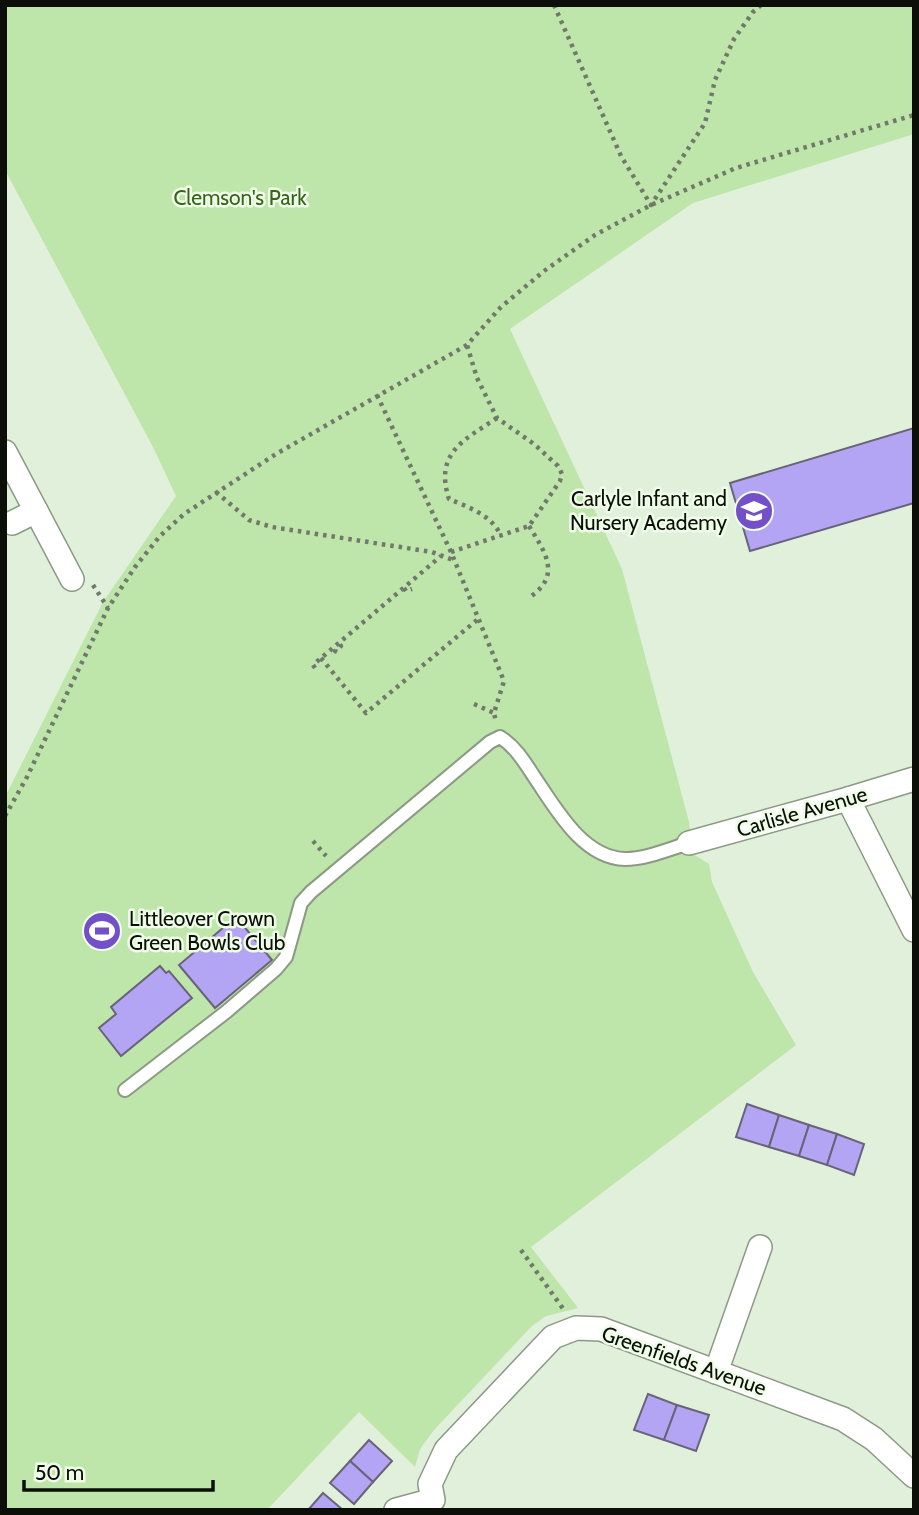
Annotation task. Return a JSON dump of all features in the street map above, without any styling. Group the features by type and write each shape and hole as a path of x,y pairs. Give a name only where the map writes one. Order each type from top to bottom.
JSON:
{"street":[{"path":"5,452 72,579"},
{"path":"12,523 36,511"},
{"name":"Carlisle Avenue","path":"689,843 914,779"},
{"path":"848,799 914,930"},
{"path":"716,1371 760,1247"},
{"name":"Greenfields Avenue","path":"396,1510 435,1505 430,1484 446,1450 553,1337 576,1328 601,1329 843,1419 874,1439 914,1476"}],"lane":[{"path":"125,1090 226,1012 276,969 286,957 301,903 311,892 490,742 500,737 511,744 547,796 591,847 606,855 625,859 689,843"}],"path":[{"path":"554,5 621,156 651,205"},
{"path":"651,205 705,123 715,80 734,38 752,12 761,5"},
{"path":"5,816 27,777 108,608 135,567 160,536 184,514 377,395 467,345 500,307 544,271 595,235 651,205 736,168 914,115"},
{"path":"451,552 529,526 562,474 558,466 534,444 497,418 477,378 467,345"},
{"path":"377,395 451,552 504,681 494,713 500,737"},
{"path":"497,418 453,449 443,482 449,499 475,510 497,527 501,536"},
{"path":"216,492 249,520 272,527 432,552 454,561"},
{"path":"529,526 549,563 541,590 530,597"},
{"path":"314,668 313,665 441,556"},
{"path":"404,588 406,591 411,587 412,589"},
{"path":"321,658 366,713 477,620"},
{"path":"337,652 335,651 341,646 339,643"},
{"path":"474,704 494,713"},
{"path":"521,1250 576,1328"}],"green space":[{"name":"Clemson's Park","path":"5,5 914,5 914,134 693,203 510,329 622,569 689,822 693,854 709,864 712,882 753,972 796,1045 531,1247 578,1308 546,1316 532,1326 434,1430 420,1449 415,1467 359,1412 267,1510 5,1510 5,797 103,602 176,496 153,447 5,170"}],"building":[{"path":"914,428 914,503 750,551 730,483"},
{"path":"236,917 272,960 215,1008 179,965"},
{"path":"160,966 166,973 169,971 192,998 121,1056 99,1028 116,1014 111,1007"},
{"path":"747,1104 779,1115 769,1147 736,1137"},
{"path":"779,1115 809,1125 799,1156 769,1147"},
{"path":"809,1125 837,1134 827,1165 799,1156"},
{"path":"837,1134 864,1144 854,1175 827,1165"},
{"path":"648,1394 677,1405 664,1440 634,1430"},
{"path":"677,1405 709,1415 696,1451 664,1440"},
{"path":"369,1440 392,1461 373,1482 350,1461"},
{"path":"350,1461 373,1482 354,1504 330,1483"},
{"path":"323,1493 343,1510 308,1510"}],"place":[{"name":"Carlyle Infant and Nursery Academy","path":"754,511"},
{"name":"Littleover Crown Green Bowls Club","path":"102,931"}]}
